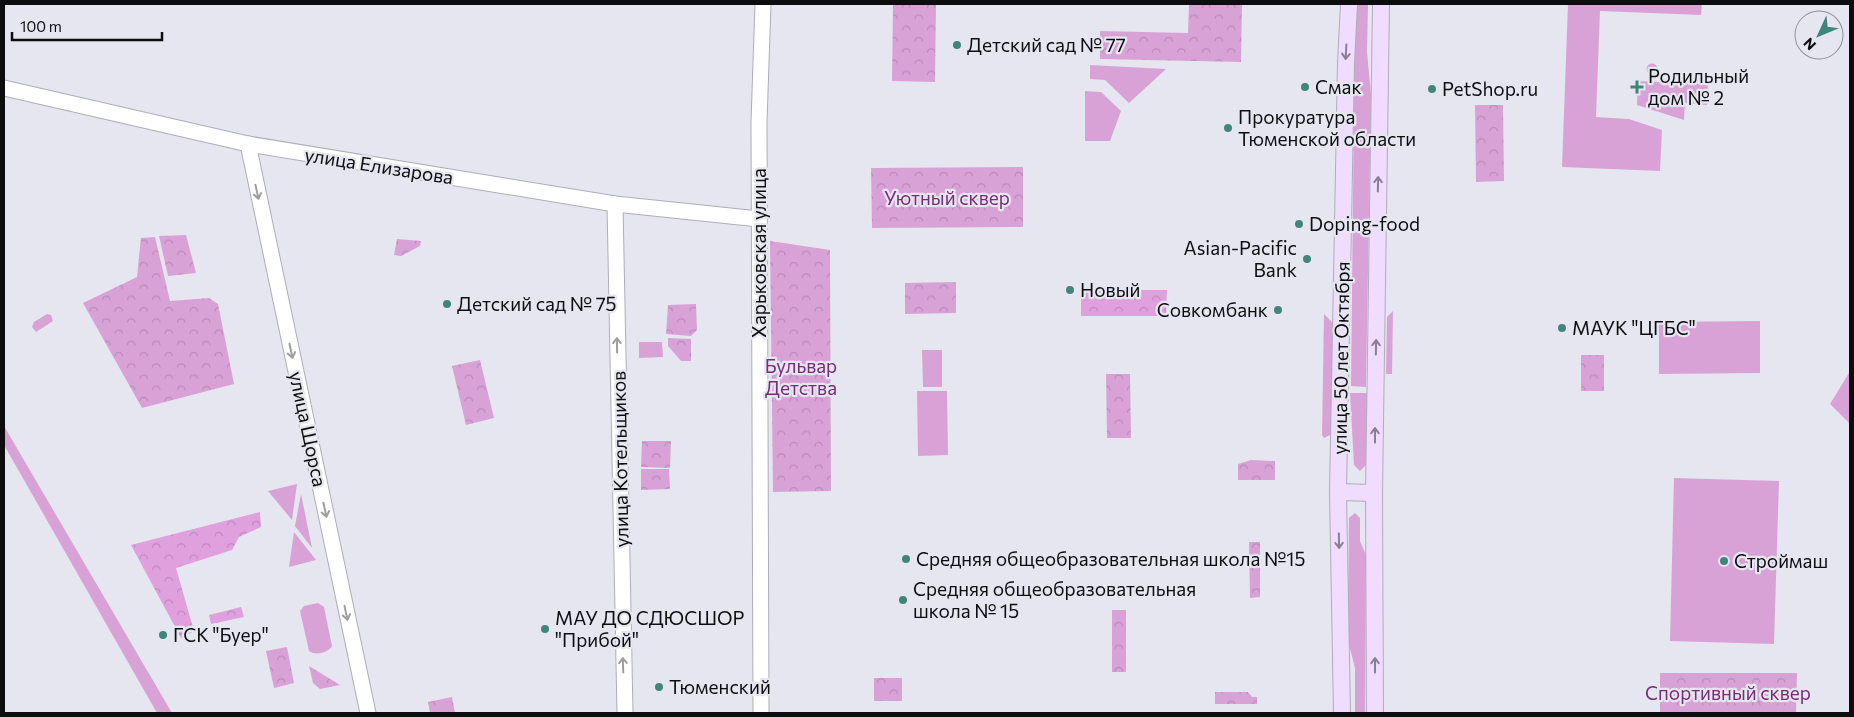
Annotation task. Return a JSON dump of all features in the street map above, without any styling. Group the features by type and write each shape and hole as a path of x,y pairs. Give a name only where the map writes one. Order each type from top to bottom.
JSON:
{"main road":[{"name":"улица 50 лет Октября","path":"1342,713 1338,492 1345,99 1349,4"},
{"name":"улица 50 лет Октября","path":"1374,713 1374,493 1380,4"},
{"path":"1338,492 1374,493"}],"street":[{"name":"Харьковская улица","path":"760,713 759,122 763,4"},
{"name":"улица Елизарова","path":"4,88 248,144 615,204 759,220"},
{"name":"улица Щорса","path":"248,144 368,713"},
{"name":"улица Котельщиков","path":"615,204 625,713"}],"green space":[{"path":"893,4 936,4 935,82 892,81"},
{"path":"1189,4 1242,4 1241,62 1100,59 1100,31 1188,33"},
{"path":"1355,4 1368,4 1367,52 1371,94 1366,387 1351,386"},
{"path":"1568,4 1702,4 1701,15 1600,11 1596,117 1629,119 1662,130 1660,171 1562,167"},
{"path":"1652,63 1658,69 1652,75 1646,69"},
{"path":"1090,65 1166,69 1129,103 1105,80 1090,79"},
{"path":"1638,81 1708,84 1707,105 1685,103 1684,120 1637,105"},
{"path":"1085,91 1101,92 1121,111 1110,141 1085,141"},
{"path":"1475,105 1503,105 1504,181 1476,182"},
{"name":"Уютный сквер","path":"1023,167 1023,227 872,228 871,168"},
{"path":"186,235 196,273 168,276 159,236"},
{"path":"155,237 170,301 209,298 218,304 234,384 142,408 83,303 137,277 141,238"},
{"path":"397,239 421,241 420,246 401,256 394,255"},
{"name":"Бульвар Детства","path":"770,241 830,250 831,491 773,492"},
{"path":"956,282 956,313 905,314 905,283"},
{"path":"1081,290 1167,290 1166,316 1081,316"},
{"path":"696,304 697,330 691,336 666,334 668,305"},
{"path":"1393,311 1392,374 1386,374 1387,317"},
{"path":"47,314 51,315 53,321 36,332 32,327 34,322"},
{"path":"1324,314 1333,323 1332,434 1324,438 1322,435"},
{"path":"1760,321 1760,373 1659,374 1659,322"},
{"path":"668,338 691,339 691,361 681,361 668,346"},
{"path":"639,342 662,342 663,357 639,358"},
{"path":"922,350 942,350 942,387 923,387"},
{"path":"1581,355 1604,355 1604,391 1581,391"},
{"path":"480,360 494,418 466,425 452,366"},
{"path":"1850,373 1850,424 1830,404"},
{"path":"1106,374 1130,374 1131,438 1107,438"},
{"path":"917,391 947,391 948,455 918,456"},
{"path":"1350,393 1367,393 1366,465 1360,471 1354,465"},
{"path":"4,426 172,713 157,713 4,445"},
{"path":"642,441 671,441 670,468 641,467"},
{"path":"1251,460 1275,461 1275,480 1238,480 1238,464"},
{"path":"641,469 669,469 670,489 641,490"},
{"name":"Строймаш","path":"1674,478 1779,481 1774,644 1670,641"},
{"path":"297,484 292,520 268,491"},
{"path":"301,494 312,548 295,526"},
{"path":"260,512 261,527 239,537 232,550 176,568 194,631 181,638 131,545"},
{"path":"1355,513 1360,518 1360,541 1366,555 1365,713 1355,713 1355,668 1348,641 1349,518"},
{"path":"294,532 316,560 289,567"},
{"path":"1249,542 1260,542 1260,597 1250,598"},
{"path":"318,603 324,607 332,646 325,652 312,653 309,651 300,611 304,606"},
{"path":"241,607 244,617 211,624 209,615"},
{"path":"1112,610 1126,610 1126,672 1112,672"},
{"path":"287,647 294,683 274,688 266,651"},
{"path":"309,666 340,685 320,689 313,683"},
{"name":"Спортивный сквер","path":"1660,673 1797,673 1796,713 1660,713"},
{"path":"874,678 902,678 902,701 874,701"},
{"path":"1215,692 1248,692 1252,697 1257,697 1257,704 1215,704"},
{"path":"452,697 455,713 430,713 428,702"}],"place":[{"name":"Детский сад № 77","path":"957,45"},
{"name":"Смак","path":"1305,87"},
{"name":"Родильный дом № 2","path":"1637,87"},
{"name":"PetShop.ru","path":"1432,89"},
{"name":"Прокуратура Тюменской области","path":"1228,128"},
{"name":"Doping-food","path":"1299,224"},
{"name":"Asian-Pacific Bank","path":"1307,259"},
{"name":"Новый","path":"1070,290"},
{"name":"Детский сад № 75","path":"447,304"},
{"name":"Совкомбанк","path":"1278,310"},
{"name":"МАУК \"ЦГБС\"","path":"1562,328"},
{"name":"Средняя общеобразовательная школа №15","path":"906,559"},
{"name":"Строймаш","path":"1724,561"},
{"name":"Средняя общеобразовательная школа № 15","path":"903,600"},
{"name":"МАУ ДО СДЮСШОР \"Прибой\"","path":"545,629"},
{"name":"ГСК \"Буер\"","path":"163,635"},
{"name":"Тюменский","path":"659,687"}]}
